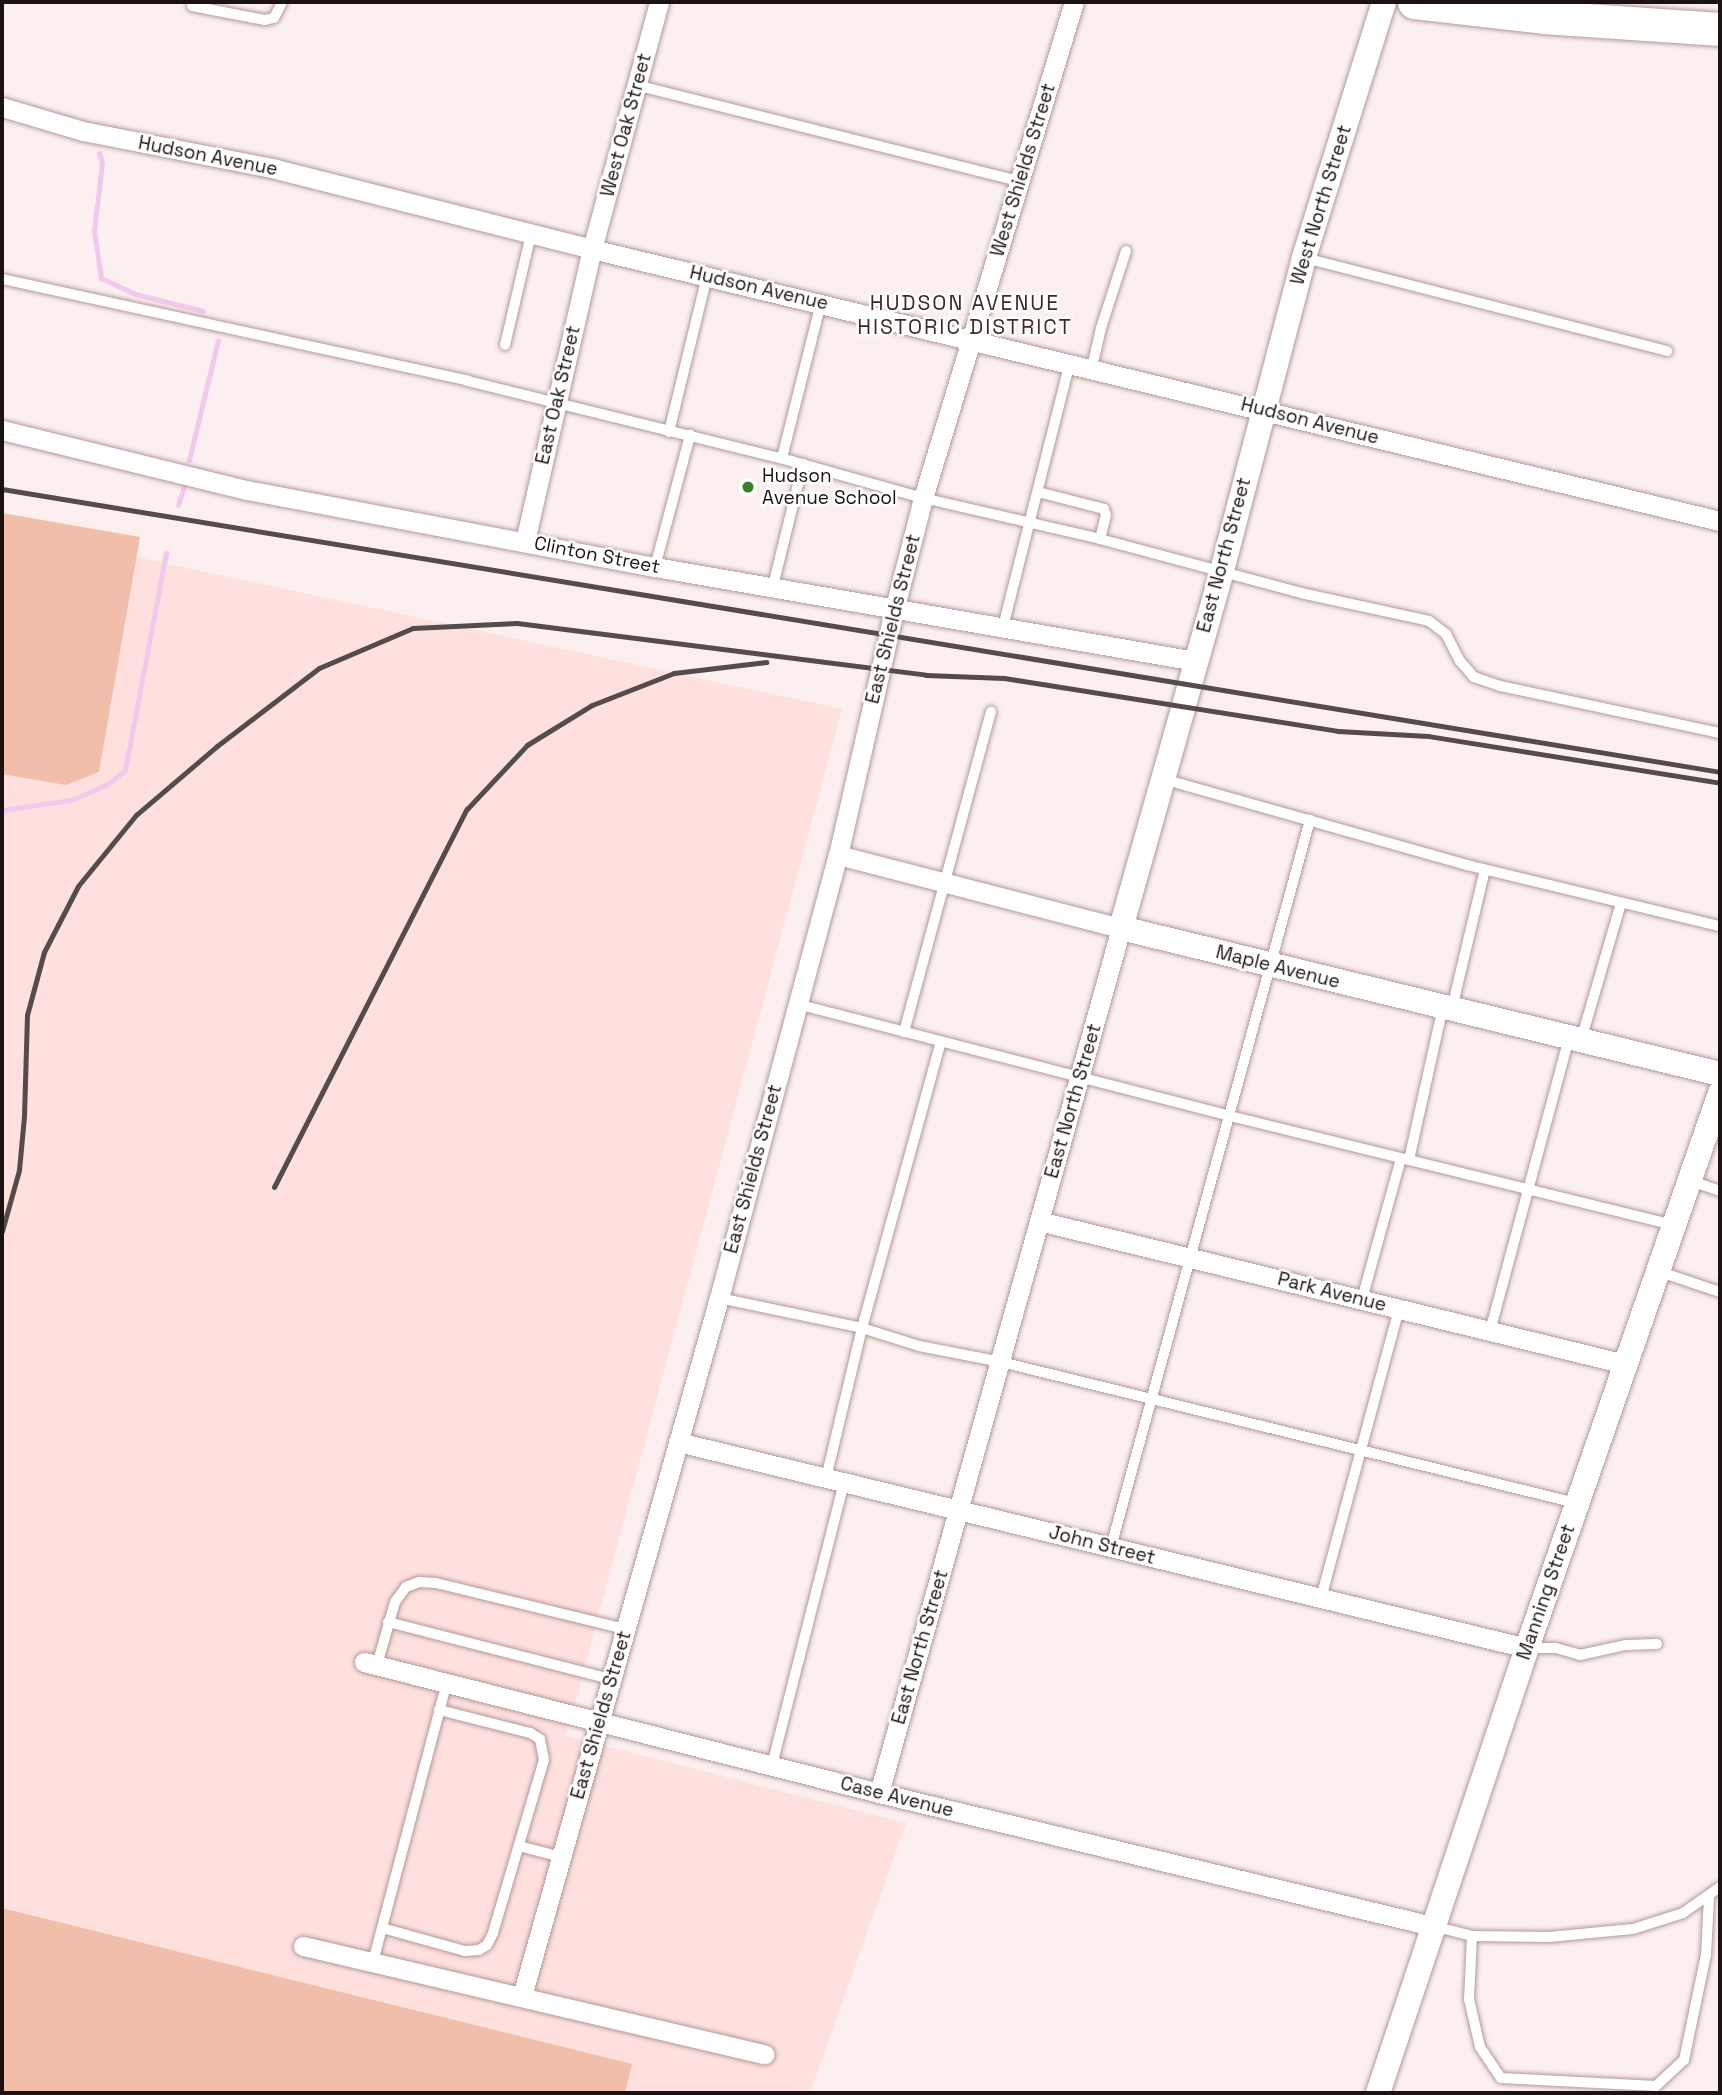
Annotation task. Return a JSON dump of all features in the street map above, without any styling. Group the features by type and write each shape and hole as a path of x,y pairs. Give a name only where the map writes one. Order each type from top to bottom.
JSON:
{"highway":[{"path":"1414,2 1546,9 1720,29"}],"street":[{"name":"West Oak Street","path":"592,249 659,2"},
{"name":"West Shields Street","path":"974,339 1074,2"},
{"name":"West North Street","path":"1262,409 1304,258 1384,2"},
{"name":"Hudson Avenue","path":"2,107 83,131 276,169 592,249 1092,367 1720,521"},
{"name":"East Oak Street","path":"526,541 592,249"},
{"name":"East Shields Street","path":"522,1996 719,1298 838,855 923,498 974,339"},
{"name":"East North Street","path":"879,1793 1222,571 1262,409"},
{"name":"Clinton Street","path":"2,430 247,490 655,567 1195,661"},
{"name":"Maple Avenue","path":"838,855 1121,928 1720,1074"},
{"name":"Manning Street","path":"1378,2093 1527,1648 1720,1093"},
{"name":"Park Avenue","path":"1039,1221 1625,1364"},
{"name":"John Street","path":"678,1443 1527,1648"},
{"name":"Case Avenue","path":"370,1663 879,1793 1432,1926"},
{"path":"303,1946 765,2054"}],"lane":[{"path":"192,6 265,20 279,12 282,2"},
{"path":"636,85 1019,181"},
{"path":"505,345 531,234"},
{"path":"1092,367 1101,328 1126,251"},
{"path":"1304,258 1667,351"},
{"path":"669,432 707,275"},
{"path":"2,279 415,369 782,458 923,498 1100,539 1301,593 1429,621 1446,634 1460,661 1474,677 1500,686 1720,733"},
{"path":"782,458 821,302"},
{"path":"1003,626 1071,362"},
{"path":"655,567 690,435"},
{"path":"773,586 803,464"},
{"path":"1038,492 1104,509 1106,515 1100,539"},
{"path":"904,1032 991,712"},
{"path":"1163,779 1485,870 1720,926"},
{"path":"1111,1547 1230,1116 1268,964 1310,820"},
{"path":"1362,1300 1405,1159 1485,870"},
{"path":"1490,1331 1575,1039 1621,902"},
{"path":"797,1004 1230,1116 1673,1224"},
{"path":"772,1765 835,1480 862,1328 941,1042"},
{"path":"1689,1180 1720,1191"},
{"path":"1658,1271 1720,1292"},
{"path":"719,1298 862,1328 919,1346 1001,1362 1578,1504"},
{"path":"1321,1598 1363,1452 1399,1309"},
{"path":"370,1663 395,1602 406,1587 419,1582 436,1583 625,1629"},
{"path":"388,1622 611,1679"},
{"path":"1527,1648 1556,1648 1580,1654 1626,1645 1657,1644"},
{"path":"373,1962 447,1682"},
{"path":"382,1928 465,1951 479,1950 487,1945 494,1933 544,1760 540,1740 530,1734 439,1710"},
{"path":"519,1846 561,1857"},
{"path":"1432,1926 1472,1936 1549,1937 1633,1929 1683,1913 1709,1898 1720,1887"},
{"path":"1472,1936 1469,1999 1480,2047 1501,2078 1656,2085 1684,2060 1706,1955 1709,1898"}],"shaded area":[{"path":"2,528 842,709 566,1736 906,1823 810,2093 2,2093"}],"building":[{"path":"2,513 140,537 99,772 66,785 2,774"},
{"path":"2,1908 632,2064 625,2093 2,2093"}],"waterway":[{"path":"99,153 102,163 94,231 101,278 135,294 203,311"},
{"path":"189,460 218,340"},
{"path":"178,505 184,486"},
{"path":"2,810 71,800 108,784 125,770 166,553"}],"railway":[{"path":"2,489 1720,772"},
{"path":"2,1231 19,1170 24,1116 27,1015 44,952 78,886 136,815 217,746 319,668 413,628 517,623 926,675 1004,678 1338,731 1428,736 1720,783"},
{"path":"274,1187 467,809 527,745 592,705 674,673 766,662"}],"place":[{"name":"Hudson Avenue School","path":"748,487"}],"district":[{"name":"HUDSON AVENUE HISTORIC DISTRICT","path":"965,315"}]}
